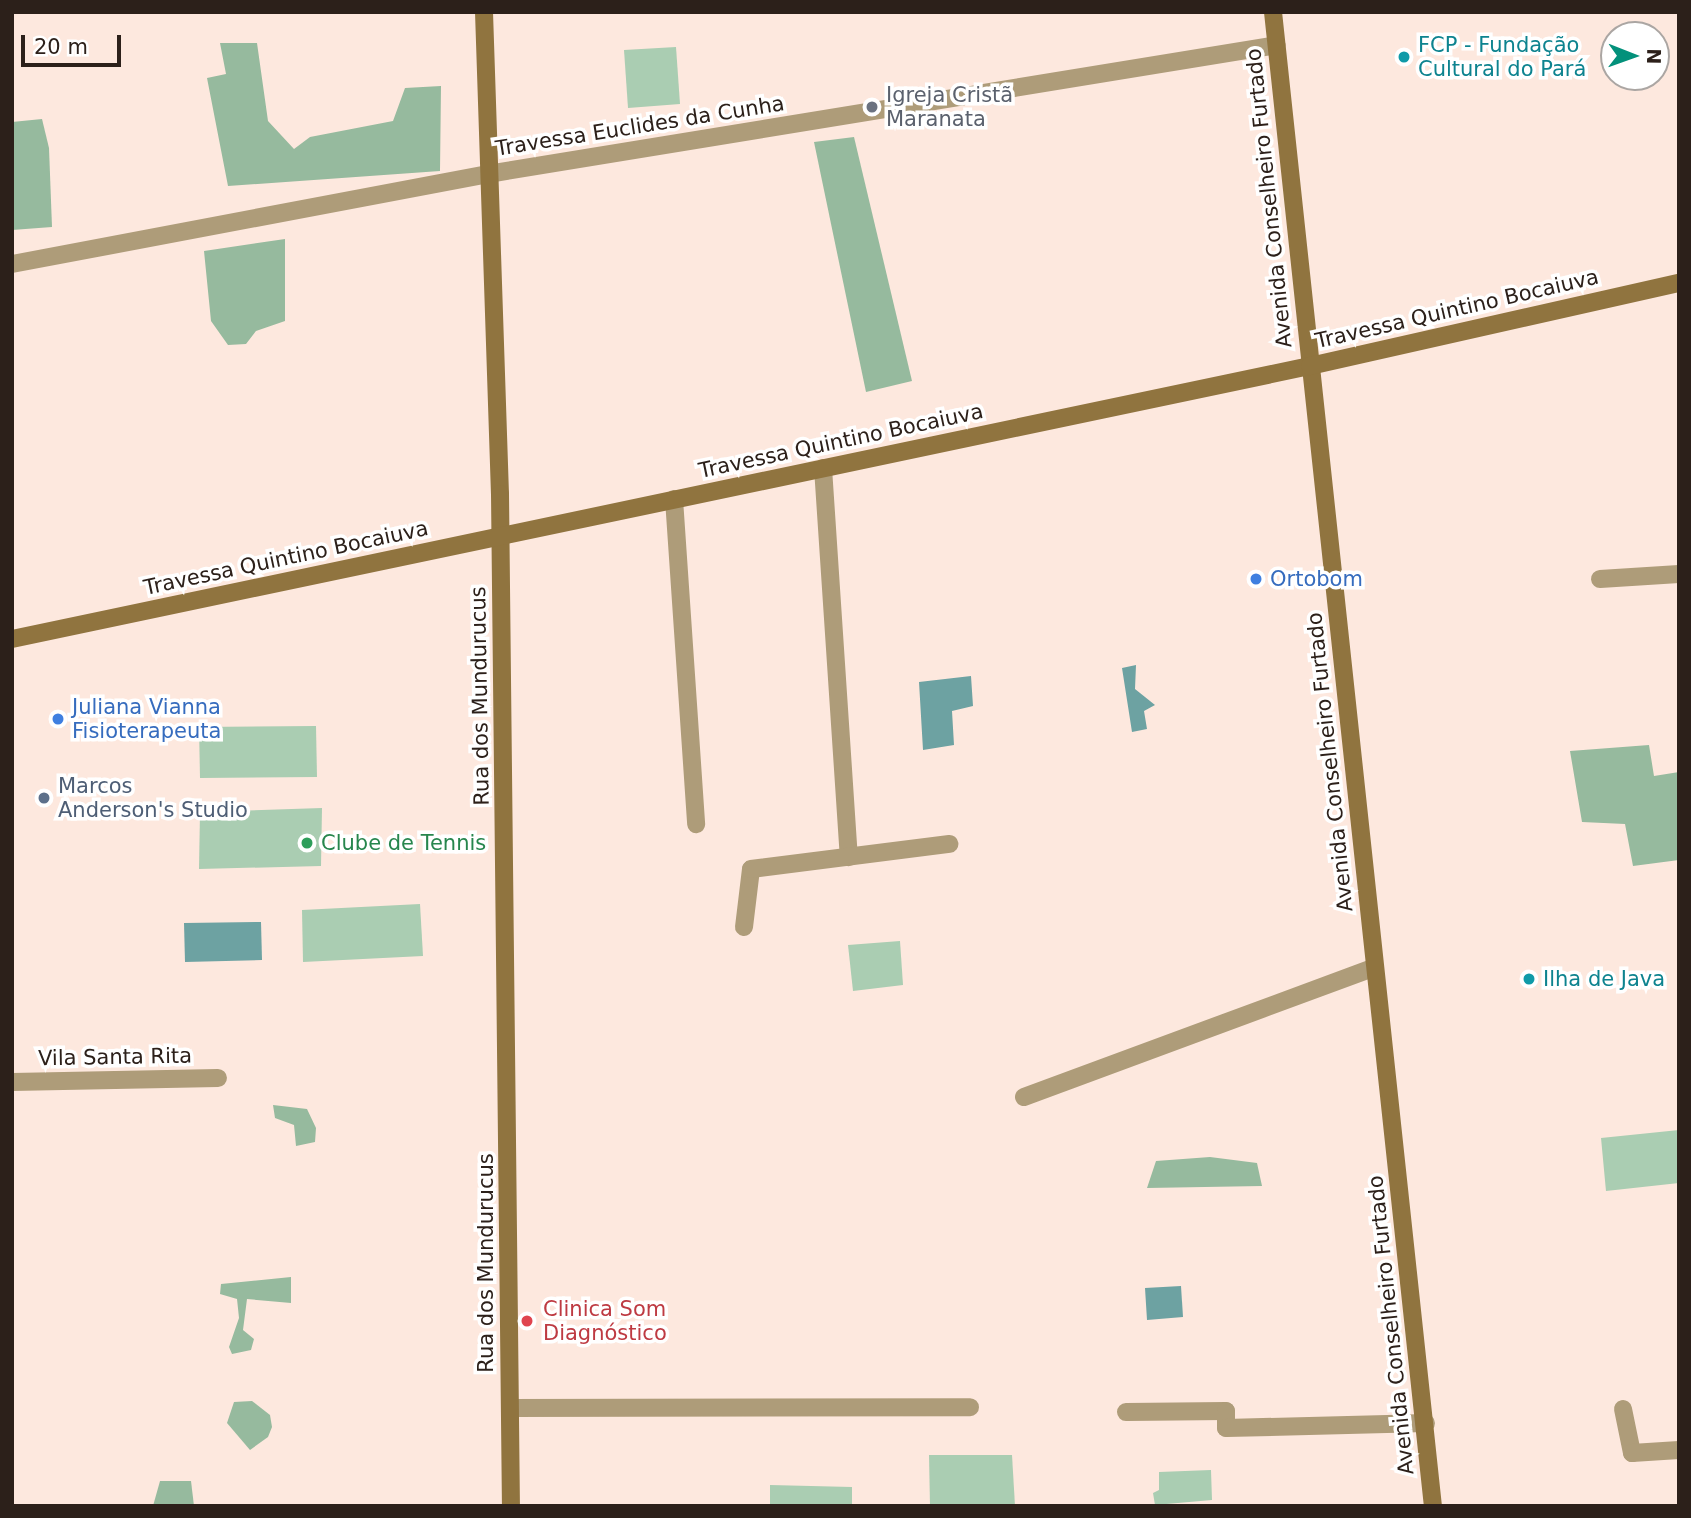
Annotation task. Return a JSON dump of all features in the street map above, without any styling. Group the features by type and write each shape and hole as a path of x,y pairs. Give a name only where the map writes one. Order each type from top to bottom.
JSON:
{"street":[{"name":"Rua dos Mundurucus","path":"484,12 500,536 511,1506"},
{"name":"Avenida Conselheiro Furtado","path":"1273,12 1433,1506"},
{"name":"Travessa Euclides da Cunha","path":"12,264 488,174 1276,45"},
{"name":"Travessa Quintino Bocaiuva","path":"12,639 1310,366 1679,283"},
{"path":"823,468 849,857"},
{"path":"674,499 696,824"},
{"path":"1600,579 1679,573"},
{"path":"744,927 751,869 949,844"},
{"path":"1024,1097 1375,967"},
{"name":"Vila Santa Rita","path":"12,1082 218,1078"},
{"path":"510,1408 970,1407"},
{"path":"1623,1409 1632,1453 1679,1450"},
{"path":"1126,1412 1226,1411 1226,1428 1426,1423"}],"green space":[{"path":"220,43 257,43 268,121 294,149 310,137 393,121 405,88 441,86 440,171 228,186 207,78 226,74"},
{"path":"676,47 680,104 628,108 624,50"},
{"path":"42,119 49,148 52,227 12,230 12,122"},
{"path":"854,137 912,381 866,392 814,142"},
{"path":"285,239 285,321 256,331 246,344 228,345 211,321 204,251"},
{"path":"316,726 317,777 200,778 199,727"},
{"path":"1649,745 1654,776 1679,772 1679,860 1633,866 1625,824 1582,822 1570,751"},
{"path":"322,808 321,866 199,869 200,812"},
{"path":"420,904 423,956 303,962 302,910"},
{"path":"900,941 903,985 853,991 848,945"},
{"path":"273,1105 307,1109 316,1128 315,1142 296,1146 294,1125 275,1118"},
{"path":"1679,1130 1679,1183 1606,1191 1601,1138"},
{"path":"1210,1157 1257,1163 1262,1186 1147,1188 1156,1161"},
{"path":"291,1277 291,1303 247,1299 243,1330 254,1339 251,1350 232,1354 229,1347 239,1318 237,1299 220,1294 221,1284"},
{"path":"252,1401 270,1415 272,1427 268,1437 250,1450 227,1423 234,1402"},
{"path":"929,1455 1012,1455 1015,1506 930,1506"},
{"path":"1211,1470 1212,1500 1155,1505 1153,1493 1159,1490 1159,1472"},
{"path":"160,1481 191,1481 194,1506 153,1506"},
{"path":"770,1485 852,1487 852,1506 770,1506"}],"water":[{"path":"1136,665 1135,689 1155,705 1144,711 1147,729 1132,732 1122,668"},
{"path":"971,676 973,706 952,711 954,745 923,750 919,682"},
{"path":"261,922 262,960 185,962 184,923"},
{"path":"1181,1286 1183,1317 1147,1320 1145,1288"}],"place":[{"name":"FCP - Fundação Cultural do Pará","path":"1404,57"},
{"name":"Igreja Cristã Maranata","path":"872,107"},
{"name":"Ortobom","path":"1256,579"},
{"name":"Juliana Vianna Fisioterapeuta","path":"58,719"},
{"name":"Marcos Anderson's Studio","path":"44,798"},
{"name":"Clube de Tennis","path":"307,843"},
{"name":"Ilha de Java","path":"1529,979"},
{"name":"Clinica Som Diagnóstico","path":"527,1321"}]}
